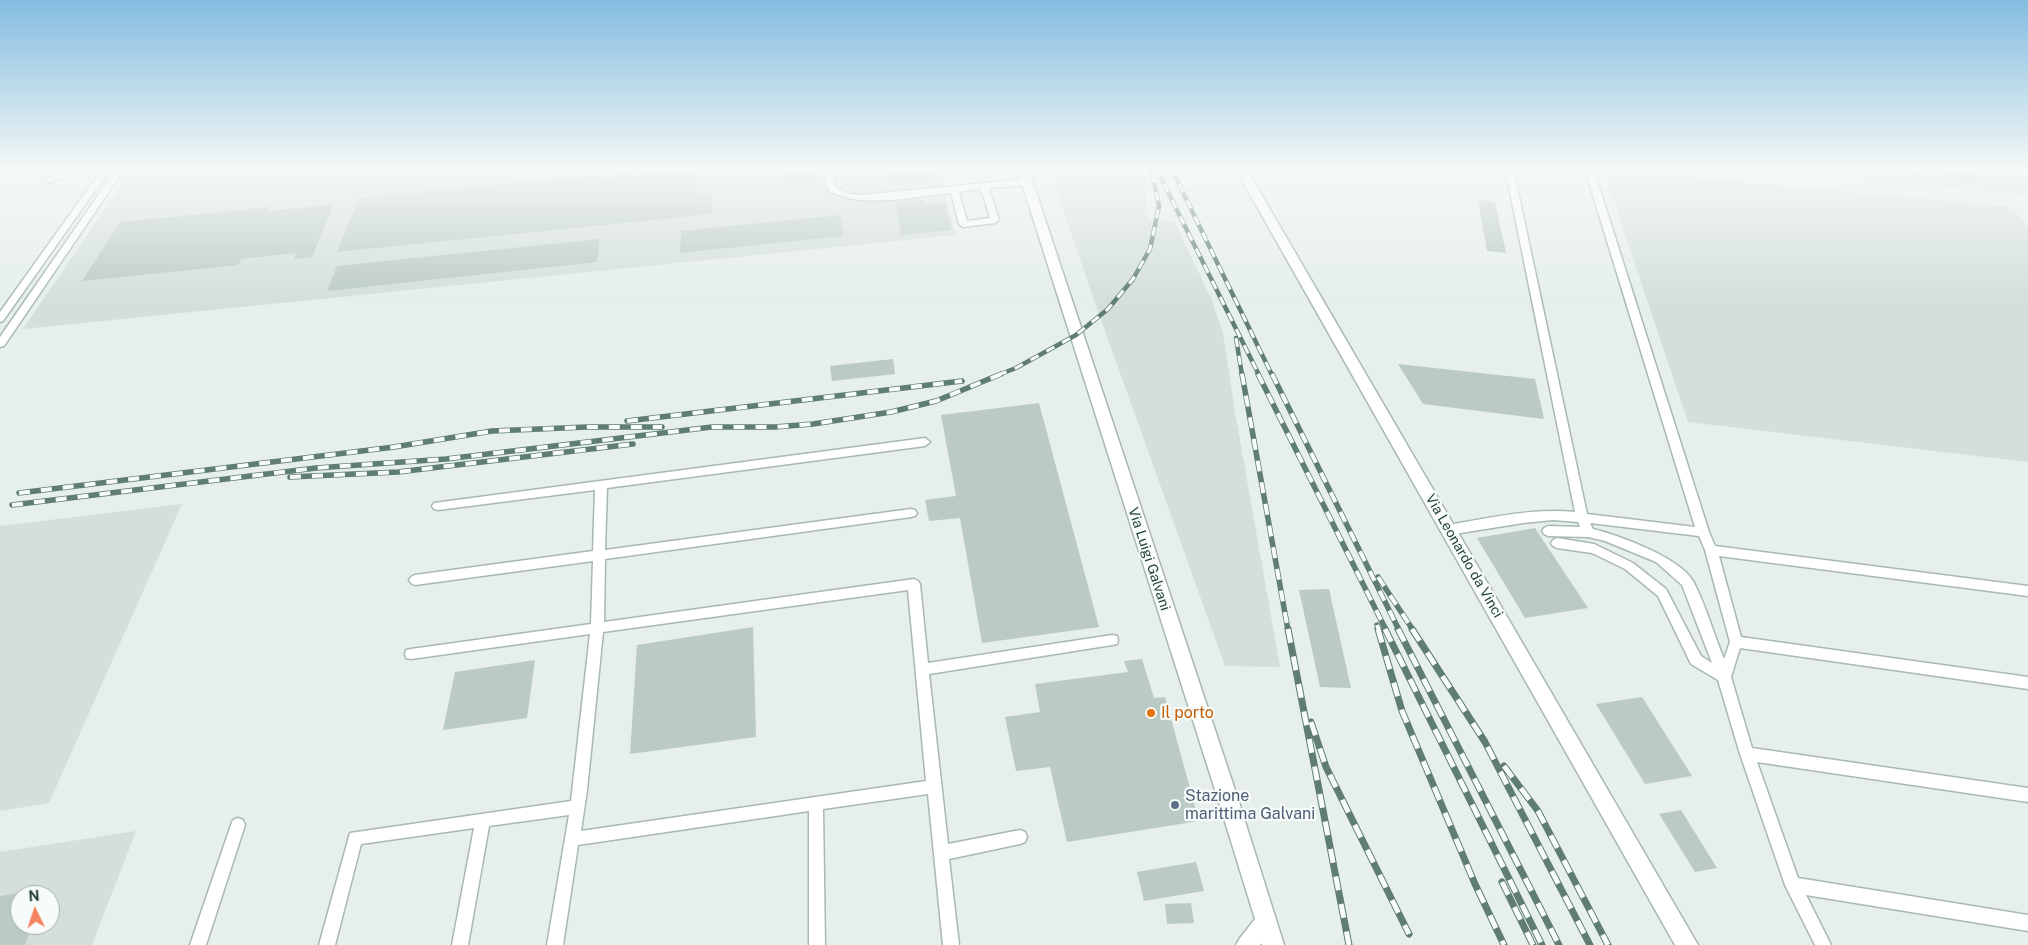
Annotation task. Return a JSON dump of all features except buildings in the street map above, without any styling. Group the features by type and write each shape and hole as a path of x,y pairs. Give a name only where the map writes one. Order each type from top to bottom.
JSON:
{"street":[{"name":"Via Luigi Galvani","path":"1036,212 1228,799 1273,945"},
{"name":"Via Leonardo da Vinci","path":"1265,212 1687,945"},
{"path":"1247,945 1266,922"}],"lane":[{"path":"0,319 74,212"},
{"path":"0,344 91,212"},
{"path":"960,212 963,224 995,220 992,212"},
{"path":"1517,212 1582,517 1588,532"},
{"path":"1603,212 1703,532 1711,550 1736,642 1724,677"},
{"path":"438,506 925,442"},
{"path":"555,945 578,807 597,628 601,486"},
{"path":"415,580 911,513"},
{"path":"1448,530 1521,517 1548,515 1582,517 1703,532"},
{"path":"1548,531 1588,532 1608,537 1660,559 1687,582 1724,677 1747,754 1793,886 1823,945"},
{"path":"1557,543 1594,550 1630,566 1662,593 1696,660 1724,677"},
{"path":"1711,550 2028,591"},
{"path":"411,654 914,584 951,945"},
{"path":"923,669 1112,640"},
{"path":"1736,642 2028,683"},
{"path":"1747,754 2028,795"},
{"path":"573,839 934,786"},
{"path":"816,804 817,945"},
{"path":"327,945 355,838 483,822 578,807"},
{"path":"460,945 483,822"},
{"path":"198,945 238,825"},
{"path":"942,853 1020,837"},
{"path":"1793,886 2028,923"}],"shaded area":[{"path":"103,212 950,212 956,235 23,329"},
{"path":"1064,212 1147,212 1148,220 1174,221 1211,298 1223,333 1280,667 1225,666"},
{"path":"1617,212 2016,212 2028,228 2028,462 1688,422"},
{"path":"182,504 49,803 0,811 0,526"},
{"path":"136,831 92,945 0,945 0,852"}],"railway":[{"path":"998,375 1016,368 1076,335 1108,309 1133,279 1150,249 1158,212"},
{"path":"1178,212 1259,375"},
{"path":"1193,212 1272,375"},
{"path":"1236,338 1242,375"},
{"path":"12,505 316,468 446,459 712,427 775,427 813,424 891,412 936,401 1001,374"},
{"path":"1242,374 1288,630"},
{"path":"1258,374 1386,630"},
{"path":"1272,374 1399,630"},
{"path":"627,421 962,381"},
{"path":"19,493 394,447 492,431 587,427 662,427"},
{"path":"290,477 398,472 633,444"},
{"path":"1378,577 1413,630"},
{"path":"1377,625 1379,630"},
{"path":"1288,629 1349,945"},
{"path":"1378,629 1402,711 1475,884 1504,945"},
{"path":"1385,629 1542,945"},
{"path":"1398,629 1559,945"},
{"path":"1412,629 1485,742 1590,945"},
{"path":"1311,722 1326,767 1409,934"},
{"path":"1504,766 1538,811 1608,945"},
{"path":"1502,882 1533,945"}],"place":[{"name":"Il porto","path":"1151,713"},
{"name":"Stazione marittima Galvani","path":"1175,805"}]}
